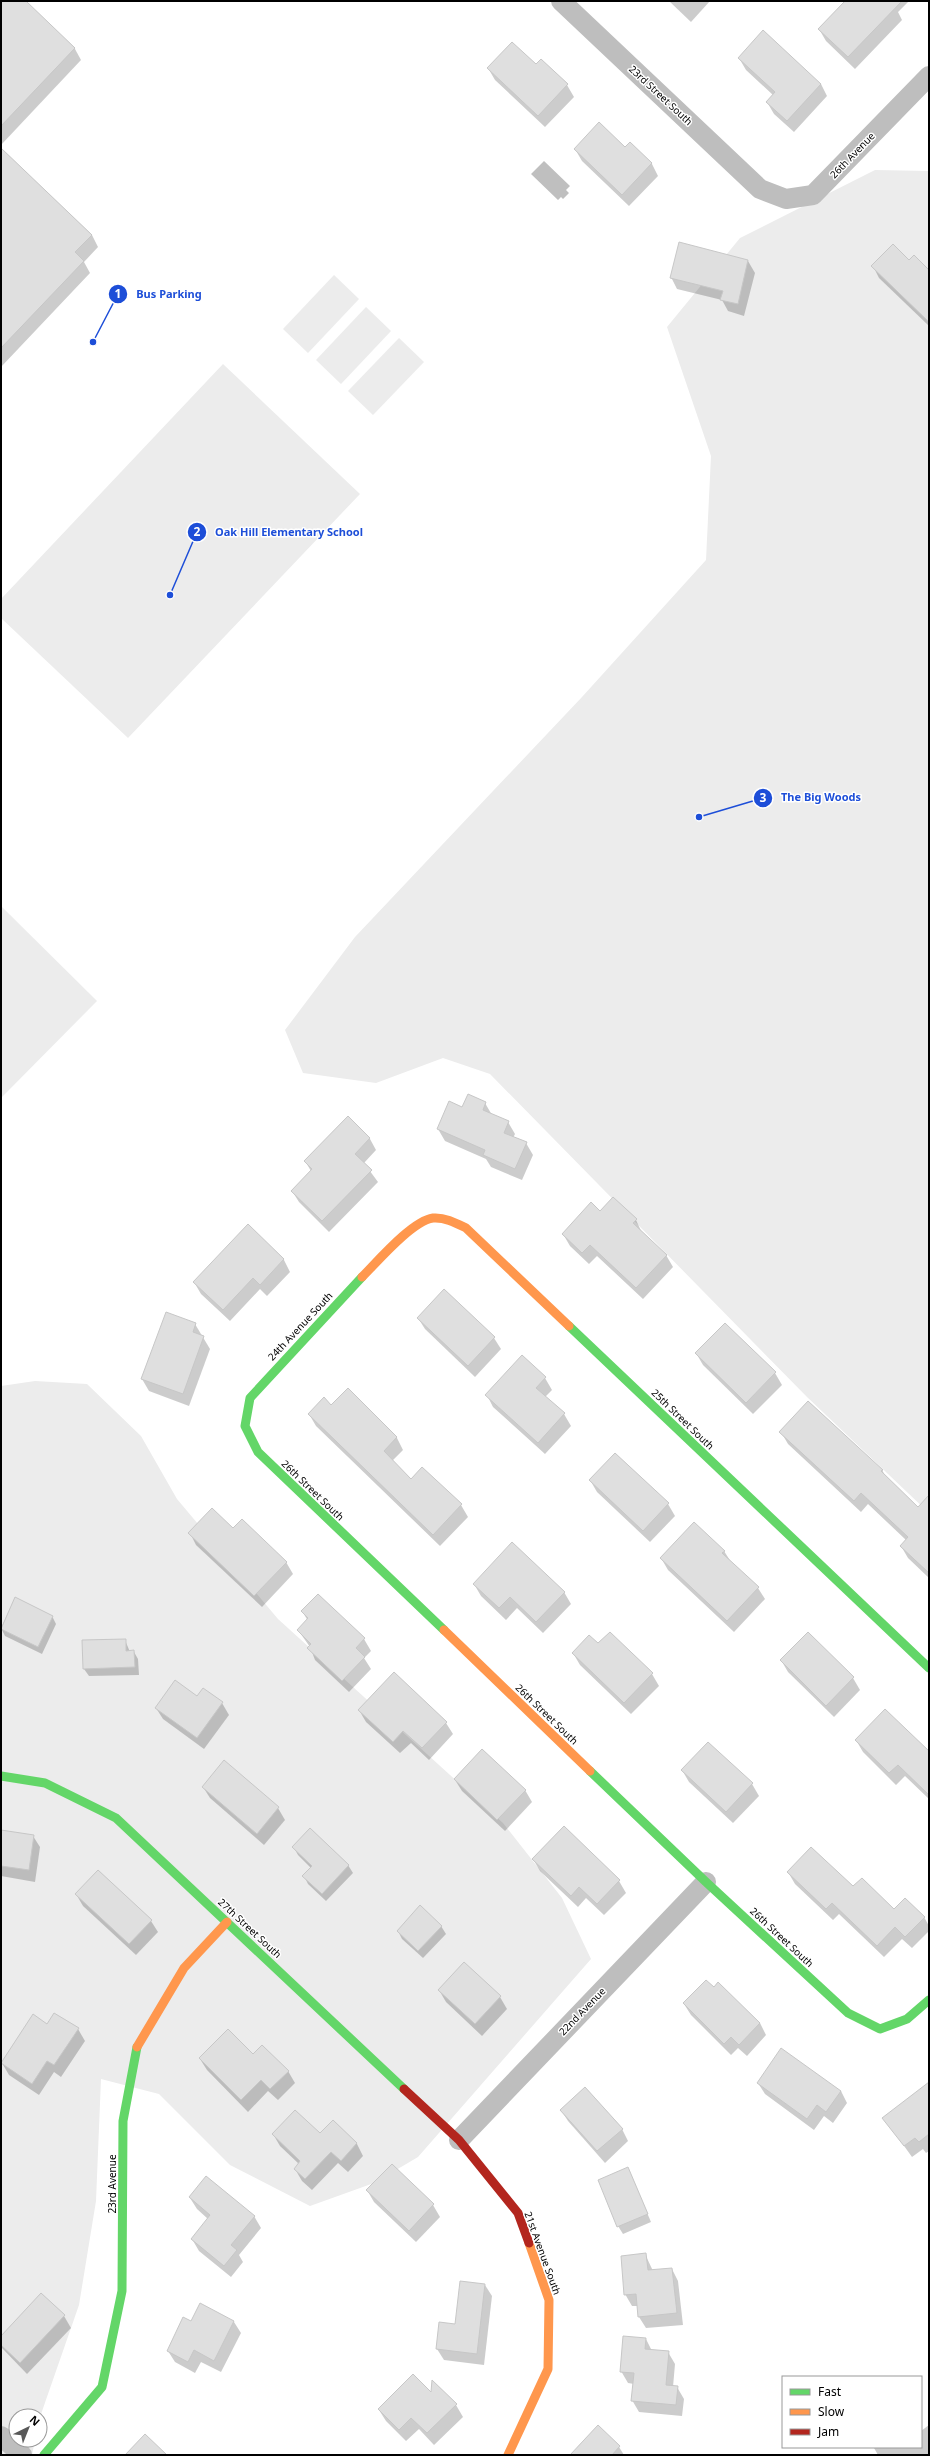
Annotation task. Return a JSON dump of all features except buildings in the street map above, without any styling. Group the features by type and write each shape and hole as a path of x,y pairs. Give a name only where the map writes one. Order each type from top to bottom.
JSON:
{"street":[{"name":"23rd Street South","path":"561,1 760,189"},
{"name":"26th Avenue","path":"760,189 786,199 813,195 929,76"},
{"name":"25th Street South","path":"409,1230 433,1218 450,1220 466,1228 929,1668"},
{"name":"24th Avenue South","path":"258,1452 248,1436 244,1420 250,1398 340,1300 409,1230"},
{"name":"26th Street South","path":"258,1452 706,1882 848,2013 880,2030 901,2025 918,2012 929,2000"},
{"name":"27th Street South","path":"1,1776 45,1783 116,1818 459,2140"},
{"name":"22nd Avenue","path":"459,2140 706,1882"},
{"name":"23rd Avenue","path":"44,2455 102,2387 122,2291 123,2121 138,2042 184,1968 227,1922"},
{"name":"21st Avenue South","path":"459,2140 518,2212 549,2300 548,2369 512,2450 508,2455"},
{"path":"1,2436 22,2455"}],"shaded area":[{"path":"544,161 570,186 566,190 569,193 563,199 561,197 558,200 531,174"},
{"path":"875,170 929,171 929,1513 807,1397 490,1074 443,1058 376,1083 303,1073 285,1030 355,937 582,697 706,560 711,456 667,327 740,238"},
{"path":"334,275 359,299 308,353 283,329"},
{"path":"366,307 391,331 341,384 316,360"},
{"path":"399,338 424,362 373,415 348,391"},
{"path":"223,364 360,494 128,738 1,618 1,599"},
{"path":"1,906 97,1001 1,1098"},
{"path":"35,1381 87,1384 141,1436 177,1499 278,1619 503,1823 562,1898 591,1959 418,2157 374,2183 310,2206 230,2165 159,2094 101,2079 96,2201 79,2305 43,2408 8,2408 8,2448 33,2448 32,2455 1,2455 1,1386"}],"traffic: fast":[{"path":"362,1277 250,1398 245,1426 258,1452 444,1630"},
{"path":"569,1326 929,1668"},
{"path":"590,1771 706,1882 848,2013 880,2029 907,2019 929,2000"},
{"path":"1,1776 45,1783 116,1818 404,2089"},
{"path":"44,2455 102,2387 122,2291 123,2121 137,2047"}],"traffic: slow":[{"path":"362,1277 415,1226 433,1218 446,1219 466,1228 569,1326"},
{"path":"444,1630 590,1771"},
{"path":"137,2047 184,1968 227,1922"},
{"path":"508,2455 548,2369 549,2300 529,2243"}],"traffic: jam":[{"path":"404,2089 459,2140 518,2213 529,2243"}],"place":[{"name":"Bus Parking","path":"93,342"},
{"name":"Oak Hill Elementary School","path":"170,595"},
{"name":"The Big Woods","path":"699,817"}]}
